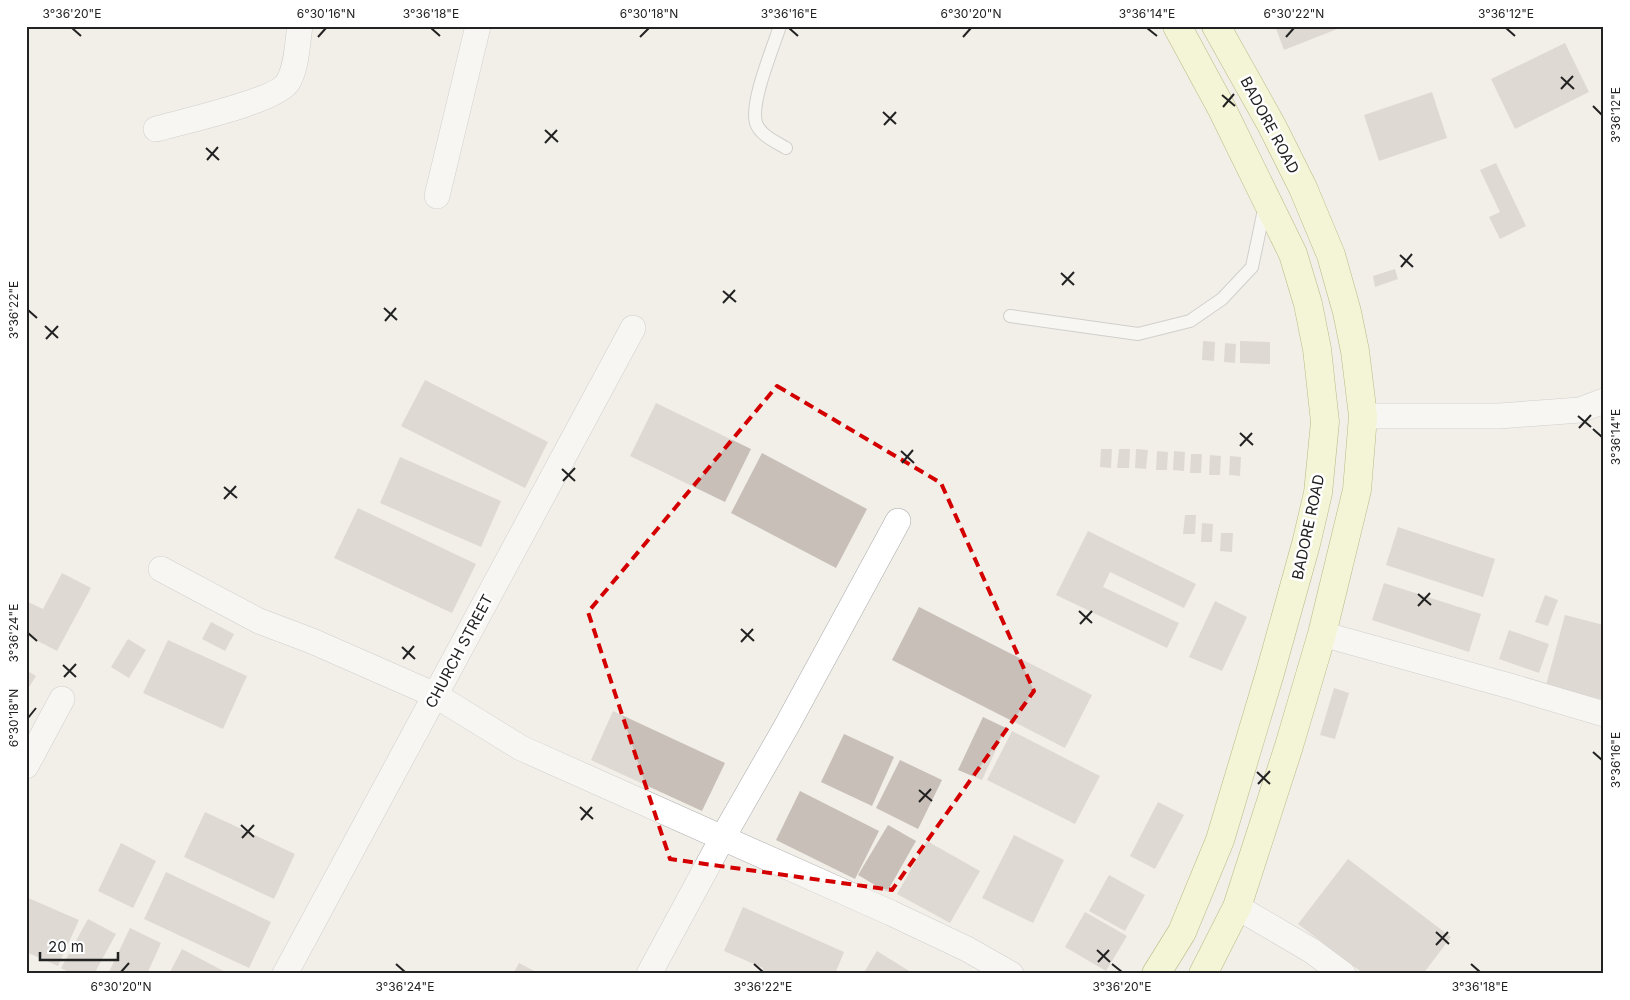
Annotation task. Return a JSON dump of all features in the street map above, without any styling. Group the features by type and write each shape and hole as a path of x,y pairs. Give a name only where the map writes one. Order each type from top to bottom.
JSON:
{"main road":[{"name":"BADORE ROAD","path":"1156,974 1182,932 1220,840 1276,655 1306,544 1318,493 1325,422 1317,350 1308,304 1293,254 1222,109 1177,26"},
{"name":"BADORE ROAD","path":"1203,974 1237,907 1287,754 1322,634 1357,490 1363,416 1351,332 1331,255 1303,188 1272,126 1216,26"}],"street":[{"path":"156,129 256,101 284,88 294,66 300,26"},
{"path":"437,196 478,26"},
{"name":"CHURCH STREET","path":"286,974 633,328"},
{"path":"1363,416 1498,416 1580,410 1604,401"},
{"path":"649,974 898,521"},
{"path":"162,569 259,621 312,641 435,695 521,748 724,837 899,917 966,949 1011,974"},
{"path":"1322,634 1604,714"},
{"path":"26,766 62,699"},
{"path":"1237,907 1312,951 1343,974"}],"lane":[{"path":"780,26 759,90 755,110 756,125 764,134 786,148"},
{"path":"1010,316 1138,334 1190,321 1222,299 1252,267 1267,198"}],"highlighted area":[{"path":"777,386 941,483 1034,691 892,890 670,859 588,612"}],"building":[{"path":"1275,26 1345,26 1284,50"},
{"path":"1565,43 1589,92 1515,129 1491,79"},
{"path":"1432,92 1447,138 1379,161 1364,115"},
{"path":"1496,163 1526,226 1500,239 1489,217 1500,212 1480,170"},
{"path":"1395,269 1398,279 1375,287 1373,276"},
{"path":"1203,341 1215,342 1214,361 1202,360"},
{"path":"1240,341 1270,342 1270,364 1240,363"},
{"path":"1225,343 1236,344 1235,363 1224,362"},
{"path":"425,380 548,442 525,488 401,426"},
{"path":"656,403 751,449 725,502 630,456"},
{"path":"1101,449 1112,449 1111,468 1100,467"},
{"path":"1119,449 1130,449 1129,468 1117,468"},
{"path":"1136,449 1148,450 1146,469 1135,468"},
{"path":"1157,451 1168,452 1167,470 1156,470"},
{"path":"1174,451 1185,452 1184,471 1173,470"},
{"path":"762,453 867,509 836,568 731,513"},
{"path":"1191,454 1202,454 1201,473 1190,473"},
{"path":"1210,455 1221,456 1220,475 1209,475"},
{"path":"1230,456 1241,457 1240,476 1229,475"},
{"path":"400,457 501,501 481,547 380,503"},
{"path":"358,508 476,564 452,613 334,558"},
{"path":"1185,515 1196,515 1195,534 1183,534"},
{"path":"1202,523 1213,524 1212,542 1201,542"},
{"path":"1398,527 1495,559 1483,597 1386,565"},
{"path":"1088,531 1196,584 1184,608 1110,572 1103,587 1179,623 1167,648 1056,595"},
{"path":"1221,533 1233,533 1232,552 1220,551"},
{"path":"62,573 91,588 57,651 26,635 26,601 43,609"},
{"path":"1384,583 1481,614 1469,652 1372,620"},
{"path":"1545,595 1558,600 1548,626 1535,622"},
{"path":"1215,601 1247,617 1222,671 1189,657"},
{"path":"919,607 1092,695 1065,748 892,660"},
{"path":"1565,615 1604,625 1604,700 1546,685"},
{"path":"211,622 234,634 225,651 202,639"},
{"path":"1509,630 1549,644 1539,673 1499,659"},
{"path":"128,639 146,650 129,678 111,667"},
{"path":"168,640 247,676 223,729 143,693"},
{"path":"26,670 36,676 26,692"},
{"path":"1334,688 1349,693 1335,739 1320,735"},
{"path":"613,711 725,763 702,811 591,760"},
{"path":"983,717 1006,728 982,780 958,770"},
{"path":"1012,731 1100,776 1075,824 987,780"},
{"path":"844,734 894,757 872,806 821,782"},
{"path":"900,760 942,780 918,829 876,808"},
{"path":"800,791 879,831 855,879 776,840"},
{"path":"1158,802 1184,815 1155,869 1130,856"},
{"path":"205,812 295,854 274,899 184,857"},
{"path":"888,825 916,841 887,892 858,875"},
{"path":"1014,835 1064,860 1033,923 982,898"},
{"path":"927,841 980,871 950,923 897,894"},
{"path":"121,843 156,861 133,908 98,891"},
{"path":"1348,859 1451,937 1423,974 1364,974 1298,924"},
{"path":"166,872 271,922 249,968 144,919"},
{"path":"1109,875 1145,895 1125,931 1089,911"},
{"path":"26,897 79,920 58,966 26,952"},
{"path":"743,907 844,952 835,974 760,974 763,968 724,951"},
{"path":"1085,912 1127,936 1106,971 1065,947"},
{"path":"88,919 116,934 94,974 72,974 61,968"},
{"path":"130,928 161,943 147,974 108,974"},
{"path":"182,949 229,974 169,974"},
{"path":"877,951 914,974 863,974"},
{"path":"519,963 540,974 513,974"}]}
